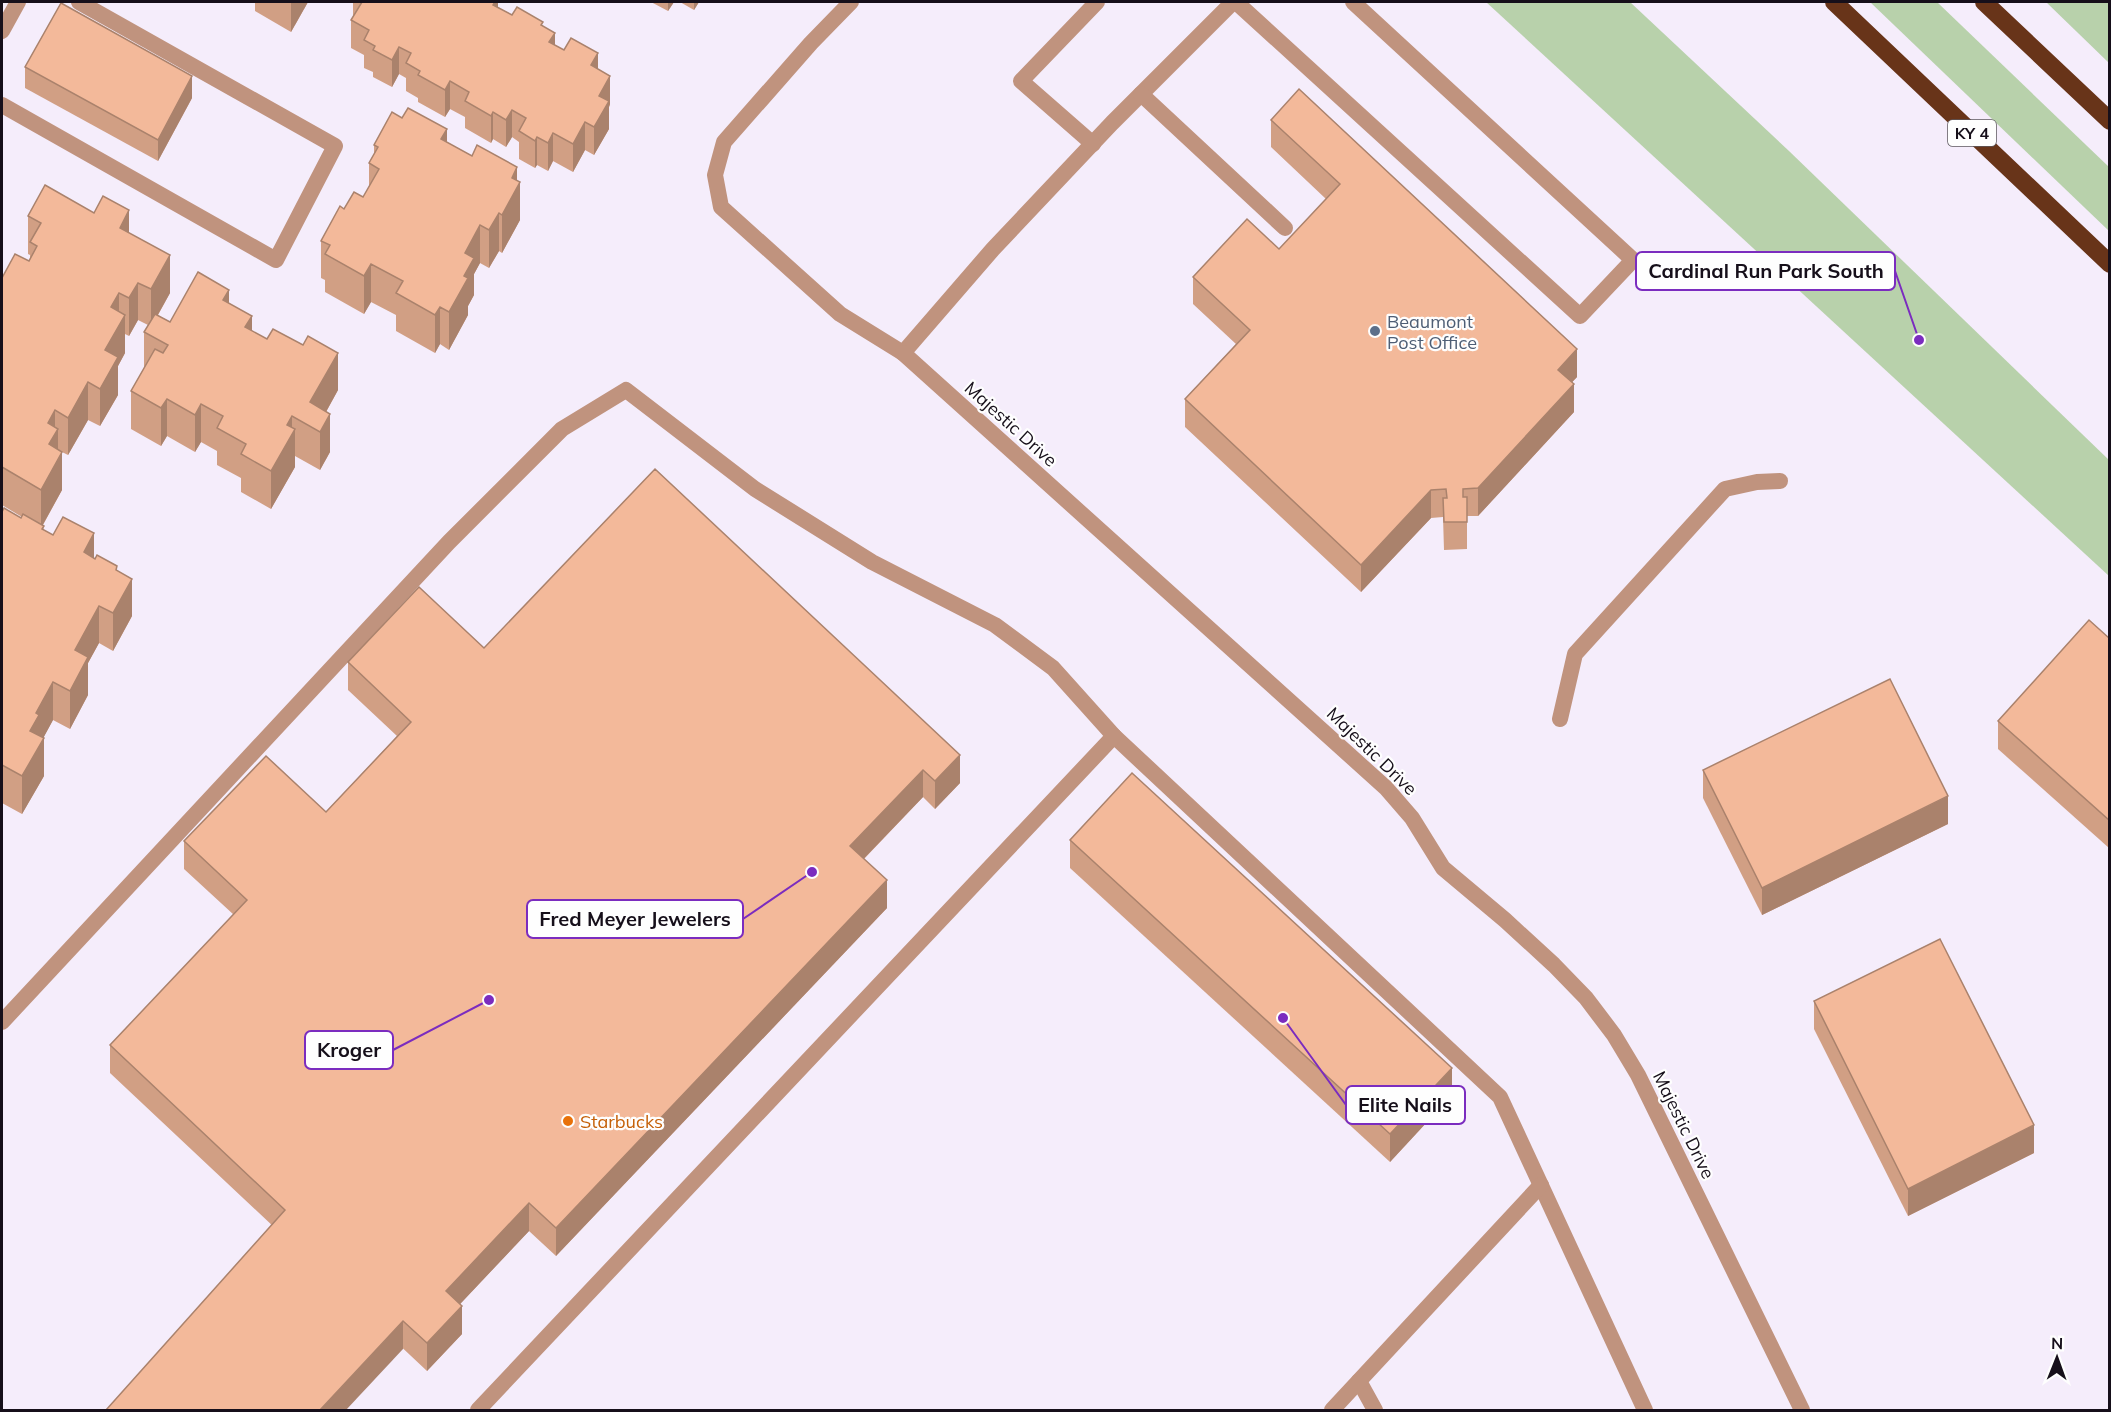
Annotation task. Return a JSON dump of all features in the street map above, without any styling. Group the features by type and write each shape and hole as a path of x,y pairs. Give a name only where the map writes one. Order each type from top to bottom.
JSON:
{"highway":[{"name":"KY 4","path":"1834,2 2109,264"},
{"path":"1984,2 2109,121"}],"street":[{"path":"2,31 18,2"},
{"path":"2,105 276,260 335,146 79,2"},
{"name":"Majestic Drive","path":"851,2 811,43 724,142 715,175 721,207 840,314 903,353 1386,788 1412,818 1443,868 1513,927 1586,998 1614,1035 1638,1075 1802,1410"},
{"path":"1093,144 1021,81 1097,2"},
{"path":"903,353 993,249 1141,94 1234,2 1580,316 1633,260 1353,2"},
{"path":"1141,94 1285,228"},
{"path":"2,1022 449,542 562,429 626,390 755,489 872,562 995,625 1053,668 1114,736 1500,1097 1645,1410"},
{"path":"1560,719 1575,654 1725,489 1757,482 1780,481"},
{"path":"478,1410 1114,736"},
{"path":"1332,1410 1541,1185"},
{"path":"1359,1381 1375,1410"}],"green space":[{"path":"1486,2 1630,2 1789,151 2109,460 2109,576"},
{"path":"1870,2 1937,2 2109,167 2109,231"},
{"path":"2046,2 2109,2 2109,63"}],"building":[{"path":"362,2 495,2 493,5 512,15 517,7 543,22 541,25 555,33 549,42 564,50 571,38 598,53 591,65 610,76 599,96 609,101 594,127 585,122 573,144 553,133 548,143 537,137 535,141 519,131 526,118 512,110 506,120 493,112 491,116 465,101 469,92 450,81 445,90 418,75 420,71 406,63 411,53 399,47 392,60 373,50 375,46 364,40 369,30 351,20"},
{"path":"61,3 192,76 158,140 25,67"},
{"name":"Beaumont Post Office","path":"1299,89 1577,349 1558,370 1574,384 1478,488 1463,489 1463,497 1467,497 1467,522 1444,522 1443,498 1447,498 1446,489 1431,490 1361,565 1185,399 1250,330 1193,277 1247,219 1279,249 1340,184 1271,120"},
{"path":"408,108 447,129 441,139 472,156 477,145 517,167 512,178 520,182 502,215 499,213 489,230 480,225 465,253 474,258 464,276 468,278 449,312 440,307 435,315 396,293 403,281 371,264 364,276 325,254 330,245 321,241 340,206 344,209 354,192 363,197 379,169 369,163 378,147 374,145 392,112 402,118"},
{"path":"45,185 94,213 103,196 129,210 120,228 170,255 151,289 138,283 129,298 119,293 111,307 125,315 105,350 118,357 100,389 88,382 68,418 55,410 48,423 58,429 49,444 62,452 41,490 2,467 2,278 15,254 29,261 37,246 30,242 41,223 28,216"},
{"path":"198,272 229,290 223,300 252,316 245,327 267,339 273,329 303,345 308,336 338,353 310,402 330,414 320,432 292,416 287,425 295,429 271,471 241,454 246,444 217,428 223,416 201,404 195,415 167,399 161,408 131,391 155,349 163,353 168,345 144,332 155,314 170,322"},
{"path":"655,469 960,755 935,781 923,770 850,846 887,880 556,1228 529,1203 446,1291 462,1306 427,1343 403,1321 320,1410 106,1410 285,1210 110,1045 247,900 184,841 266,756 326,812 411,722 348,662 419,587 484,648"},
{"path":"4,508 21,518 23,514 44,526 42,529 53,535 63,517 94,533 84,552 95,559 97,555 117,566 116,570 132,579 113,613 99,606 75,650 88,657 70,691 53,682 36,713 39,715 30,731 44,738 22,776 2,765 2,512"},
{"path":"2089,620 2109,638 2109,820 1998,721"},
{"path":"1890,679 1948,796 1762,888 1703,770"},
{"path":"1132,773 1452,1068 1390,1134 1070,840"},
{"path":"1940,939 2034,1125 1908,1189 1814,1001"}],"place":[{"name":"Beaumont Post Office","path":"1375,331"},
{"name":"Cardinal Run Park South","path":"1919,340"},
{"name":"Fred Meyer Jewelers","path":"812,872"},
{"name":"Kroger","path":"489,1000"},
{"name":"Elite Nails","path":"1283,1018"},
{"name":"Starbucks","path":"568,1121"}]}
